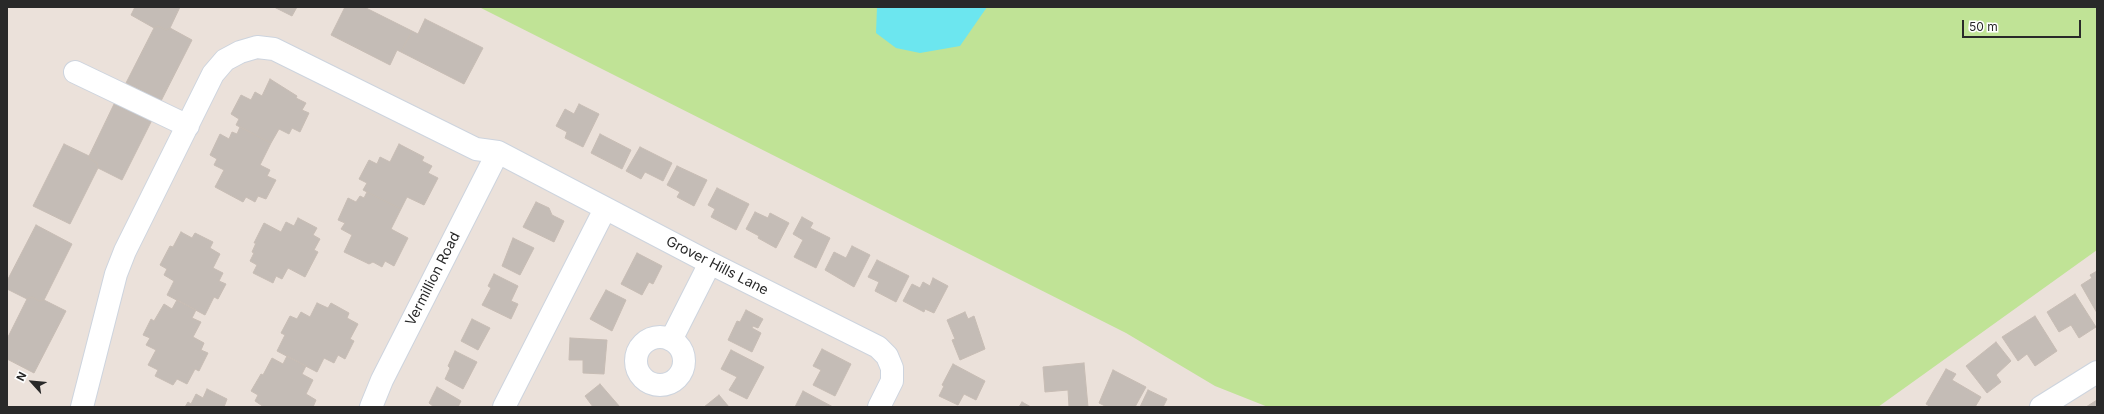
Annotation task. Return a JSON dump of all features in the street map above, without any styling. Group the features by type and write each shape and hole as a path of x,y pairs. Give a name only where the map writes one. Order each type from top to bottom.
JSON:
{"street":[{"path":"82,407 116,274 213,74 225,60 240,52 257,47 274,49 476,149 498,152"},
{"path":"75,72 188,126"},
{"name":"Grover Hills Lane","path":"498,152 710,263 878,347 887,356 892,368 892,381 879,407"},
{"name":"Vermillion Road","path":"371,407 385,374 498,152"},
{"path":"504,407 605,209"},
{"path":"671,340 710,263"},
{"path":"2041,407 2097,372"}],"green space":[{"path":"479,7 2097,7 2097,250 1878,407 1268,407 1215,386 1126,333"}],"water":[{"path":"877,7 987,7 960,46 920,53 896,48 876,33"}],"building":[{"path":"135,7 180,7 170,28 166,30 158,26 154,28 131,15"},
{"path":"274,7 297,7 292,16"},
{"path":"345,7 364,7 412,31 401,52 397,50 390,65 331,35"},
{"path":"425,19 483,48 464,84 401,52 412,31 418,34"},
{"path":"158,26 166,30 170,28 192,40 161,101 126,83 154,28"},
{"path":"270,79 297,96 296,98 306,103 302,110 309,113 300,132 292,128 289,134 279,129 271,143 236,125 239,119 231,114 241,95 251,100 255,92 262,96"},
{"path":"116,100 153,118 122,180 98,168 97,163 90,159 89,156"},
{"path":"579,104 599,114 583,147 565,138 567,132 556,126 565,109 574,114"},
{"path":"240,127 271,143 260,165 270,170 267,176 276,180 266,199 258,196 255,202 246,197 243,202 215,187 224,170 214,165 217,159 210,155 220,134 229,139 232,132 237,134"},
{"path":"600,134 631,150 622,169 591,153"},
{"path":"64,144 89,156 90,159 97,163 98,168 70,224 33,206"},
{"path":"399,144 424,157 422,161 432,166 428,173 438,178 424,205 407,197 401,209 363,190 367,183 359,179 369,160 377,164 380,157 390,162"},
{"path":"640,147 672,163 663,181 645,172 641,179 626,171"},
{"path":"677,166 707,180 694,206 677,197 680,192 667,185"},
{"path":"717,188 749,204 736,230 711,217 715,209 708,205"},
{"path":"367,192 401,209 391,229 408,238 394,266 385,261 382,267 373,262 369,264 344,252 352,235 341,229 345,223 338,220 348,198 356,202 360,196 364,198"},
{"path":"536,202 549,208 552,215 564,221 554,242 523,227"},
{"path":"755,212 768,218 770,213 789,223 776,248 746,229"},
{"path":"802,217 813,223 810,228 830,238 816,268 794,257 803,240 793,234"},
{"path":"298,218 317,228 313,235 320,239 314,250 318,252 305,277 288,268 282,279 276,276 273,283 253,273 257,265 250,261 254,253 252,252 256,243 254,243 264,223 281,232 286,222 294,226"},
{"path":"36,225 72,244 44,300 39,301 32,297 27,299 7,289 7,281"},
{"path":"181,232 192,238 195,233 213,242 210,248 220,254 213,268 223,273 219,281 226,284 218,299 214,297 205,315 167,295 174,281 164,275 167,269 160,265 170,246 173,247"},
{"path":"513,238 534,248 520,275 502,266"},
{"path":"852,246 870,255 854,287 825,270 834,252 846,258"},
{"path":"637,253 662,266 653,284 649,282 642,295 621,284"},
{"path":"877,260 909,276 896,302 875,291 879,282 868,277"},
{"path":"2097,271 2097,313 2081,285 2092,278 2090,275"},
{"path":"494,274 518,286 511,301 518,304 511,319 482,305 491,288 488,286"},
{"path":"933,278 948,286 934,313 925,309 924,312 903,301 912,284 920,288 923,282 930,286"},
{"path":"606,290 626,300 612,331 590,319"},
{"path":"2075,294 2096,327 2079,338 2071,325 2059,332 2047,312"},
{"path":"32,297 39,301 44,300 66,311 34,373 7,359 7,339 27,299"},
{"path":"177,300 196,310 192,318 201,322 193,337 204,343 201,350 208,353 199,371 195,369 187,384 177,379 173,385 155,376 158,370 148,365 156,350 146,345 150,338 143,335 151,319 154,321 164,304 172,309"},
{"path":"317,303 328,308 331,303 349,313 347,318 358,324 350,339 354,341 345,359 338,355 334,363 324,358 317,372 277,351 285,335 281,333 290,316 297,319 301,312 310,317"},
{"path":"746,310 763,319 758,328 753,326 752,328 761,333 752,352 728,340 737,321 740,322"},
{"path":"965,312 968,319 974,316 985,349 960,360 952,340 955,339 947,320"},
{"path":"2035,316 2057,351 2035,366 2027,354 2018,361 2002,337"},
{"path":"472,319 490,328 478,350 461,341"},
{"path":"570,338 607,340 604,374 583,373 583,360 569,360"},
{"path":"1996,342 2011,361 1996,375 2001,382 1987,393 1966,366"},
{"path":"822,349 851,364 835,396 813,385 821,370 813,366"},
{"path":"731,350 764,367 747,399 729,390 737,377 721,369"},
{"path":"455,351 477,362 463,389 445,379 450,368 448,366"},
{"path":"287,356 306,366 302,374 313,380 306,394 316,400 313,407 264,407 255,401 258,395 251,391 261,374 263,375 272,358 283,364"},
{"path":"1084,363 1088,407 1069,407 1068,390 1045,392 1043,367"},
{"path":"953,364 985,381 976,400 964,394 958,405 939,396 944,386 942,385"},
{"path":"1946,369 1956,374 1952,380 1981,397 1975,407 1931,407 1926,404"},
{"path":"1113,370 1146,387 1135,407 1107,407 1099,403"},
{"path":"600,384 620,407 593,407 585,396"},
{"path":"437,387 461,401 458,407 434,407 429,403"},
{"path":"207,389 227,399 224,407 185,407 188,402 191,404 196,394 203,398"},
{"path":"1148,390 1167,399 1163,407 1140,407"},
{"path":"803,391 833,407 795,407"},
{"path":"719,395 729,407 704,407"},
{"path":"2097,400 2097,407 2086,407"},
{"path":"1022,402 1031,407 1019,407"}]}
